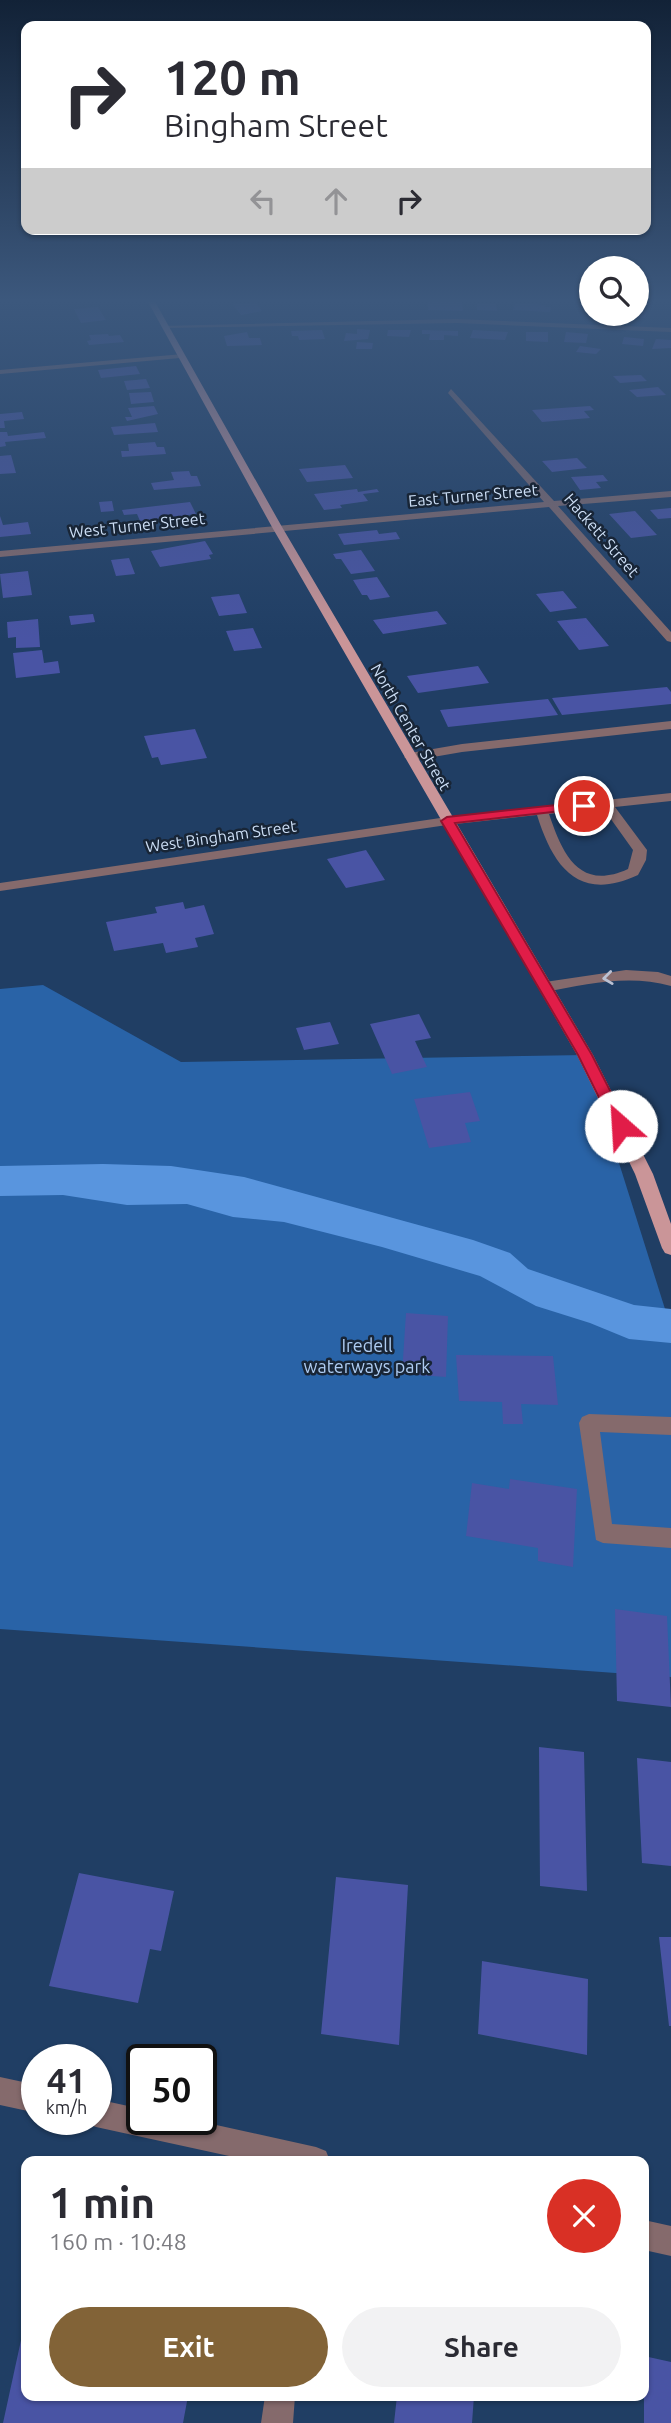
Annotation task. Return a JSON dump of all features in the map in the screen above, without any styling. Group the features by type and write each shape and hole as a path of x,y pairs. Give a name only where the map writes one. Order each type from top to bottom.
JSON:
{"main road":[{"name":"North Center Street","path":"212,413 585,1055 644,1174 671,1248"}],"street":[{"name":"Hackett Street","path":"472,413 671,639"},
{"name":"East Turner Street","path":"277,527 671,494"},
{"name":"West Turner Street","path":"0,554 277,527"},
{"path":"410,757 462,748 671,725"},
{"name":"West Bingham Street","path":"0,887 447,821 671,797"},
{"path":"542,811 566,865 586,876 607,879 633,872 639,860 639,850 606,804"},
{"path":"545,987 630,975 671,981"},
{"path":"671,1426 589,1423 603,1533 671,1538"},
{"path":"0,2091 21,2096"},
{"path":"112,2117 289,2156"},
{"path":"649,2236 671,2241"},
{"path":"277,2423 279,2401"}],"green space":[{"name":"Iredell waterways park","path":"43,985 181,1062 585,1055 671,1328 671,1677 0,1629 0,989"}],"shaded area":[{"path":"0,1166 171,1166 244,1177 473,1240 510,1253 528,1269 634,1305 671,1309 671,1343 629,1339 536,1306 480,1276 284,1222 233,1217 187,1204 127,1205 63,1195 0,1196"}],"building":[{"path":"22,413 24,419 4,421 5,428 0,428 0,414"},
{"path":"130,413 158,414 127,421 125,417 132,417"},
{"path":"535,413 586,413 590,418 542,422"},
{"path":"155,423 158,432 114,435 111,427"},
{"path":"0,432 7,432 8,436 44,432 46,438 5,442 6,446 0,447"},
{"path":"155,442 157,447 164,447 166,454 122,457 121,451 129,451 128,444"},
{"path":"11,455 16,473 0,474 0,456"},
{"path":"577,458 587,468 552,472 542,461"},
{"path":"345,465 353,478 307,482 299,469"},
{"path":"189,471 191,476 197,476 201,486 154,490 151,483 174,480 171,472"},
{"path":"603,475 608,481 596,482 601,488 580,490 571,477"},
{"path":"357,489 358,492 377,489 379,492 363,494 368,501 324,510 314,494"},
{"path":"112,501 114,511 101,512 99,502"},
{"path":"190,502 196,514 140,521 137,514 124,515 122,510"},
{"path":"671,508 671,518 658,519 650,510"},
{"path":"635,511 657,535 631,538 609,514"},
{"path":"0,516 3,525 28,522 31,534 0,537"},
{"path":"377,530 379,534 396,532 400,539 344,545 338,534"},
{"path":"205,541 213,554 209,555 211,559 160,567 151,551"},
{"path":"361,550 375,571 351,574 341,559 336,559 333,554"},
{"path":"129,558 135,574 116,576 111,560"},
{"path":"28,571 32,595 3,598 0,574"},
{"path":"377,577 390,597 370,600 367,595 362,595 353,580"},
{"path":"563,591 577,608 550,612 536,594"},
{"path":"239,594 247,613 219,616 211,597"},
{"path":"437,611 447,624 383,634 373,620"},
{"path":"93,614 95,622 71,625 69,616"},
{"path":"586,618 609,646 579,650 557,621"},
{"path":"38,619 40,647 16,648 16,637 8,638 7,622"},
{"path":"253,628 262,648 234,651 226,631"},
{"path":"42,650 44,663 58,661 60,673 16,678 13,653"},
{"path":"478,666 489,683 418,693 407,676"},
{"path":"667,687 671,692 671,704 562,715 552,698"},
{"path":"548,699 558,715 448,727 440,710"},
{"path":"195,729 207,758 161,765 158,757 152,758 144,736"},
{"path":"366,850 385,880 346,888 327,859"},
{"path":"183,902 185,909 204,905 214,934 195,938 198,947 166,953 163,943 114,951 106,922 157,913 155,907"},
{"path":"419,1014 431,1038 415,1041 427,1067 392,1074 370,1024"},
{"path":"330,1022 339,1044 304,1050 296,1028"},
{"path":"470,1092 480,1121 465,1123 471,1142 429,1148 414,1099"},
{"path":"406,1313 448,1316 446,1377 402,1374"},
{"path":"456,1355 553,1356 558,1405 521,1404 523,1424 503,1424 502,1402 459,1401"},
{"path":"510,1479 577,1489 573,1567 538,1561 538,1548 466,1536 472,1483 509,1489"},
{"path":"615,1609 667,1616 671,1707 617,1701"},
{"path":"539,1747 584,1752 587,1891 540,1886"},
{"path":"637,1758 671,1762 671,1866 642,1863"},
{"path":"79,1873 174,1891 161,1951 150,1949 138,2003 49,1986"},
{"path":"336,1877 408,1885 399,2045 321,2034"},
{"path":"659,1937 671,1937 671,2026 669,2026"},
{"path":"482,1961 588,1979 587,2055 478,2034"},
{"path":"21,2340 21,2401 187,2401 183,2423 3,2423"},
{"path":"649,2357 671,2362 671,2423 644,2423 644,2401 649,2401"},
{"path":"396,2401 474,2401 472,2423 394,2423"}],"route":[{"path":"584,806 447,821 585,1055 621,1126"}]}
